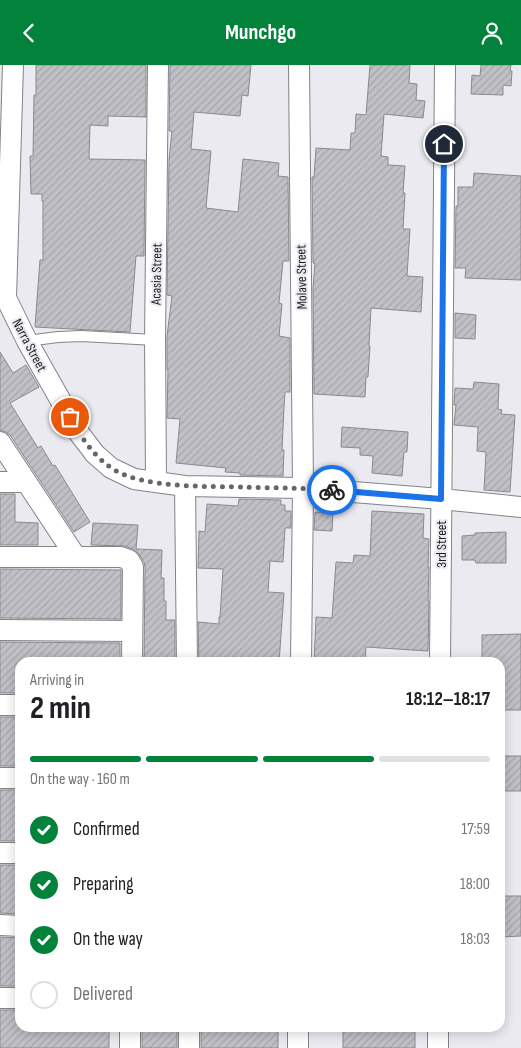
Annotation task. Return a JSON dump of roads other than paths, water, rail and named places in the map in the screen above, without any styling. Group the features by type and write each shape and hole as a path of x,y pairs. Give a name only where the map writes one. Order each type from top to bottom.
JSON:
{"street":[{"name":"Narra Street","path":"13,65 3,297 79,433 95,454 111,468 134,479 185,486 303,488 521,507"},
{"name":"Acasia Street","path":"156,483 155,340 158,65"},
{"name":"Molave Street","path":"299,65 303,488 301,657"},
{"name":"3rd Street","path":"440,657 445,65"},
{"path":"0,442 76,557"},
{"path":"0,483 26,482"},
{"path":"185,486 186,657"},
{"path":"0,557 121,557 129,560 132,567 132,657"},
{"path":"0,630 132,631"},
{"path":"0,705 15,705"},
{"path":"0,778 15,778"},
{"path":"0,853 15,853"},
{"path":"0,925 15,925"},
{"path":"0,998 15,998"},
{"path":"130,1032 130,1048"},
{"path":"189,1032 189,1048"},
{"path":"298,1032 298,1048"},
{"path":"438,1032 438,1048"}],"lane":[{"path":"27,341 81,336 155,340"}]}
